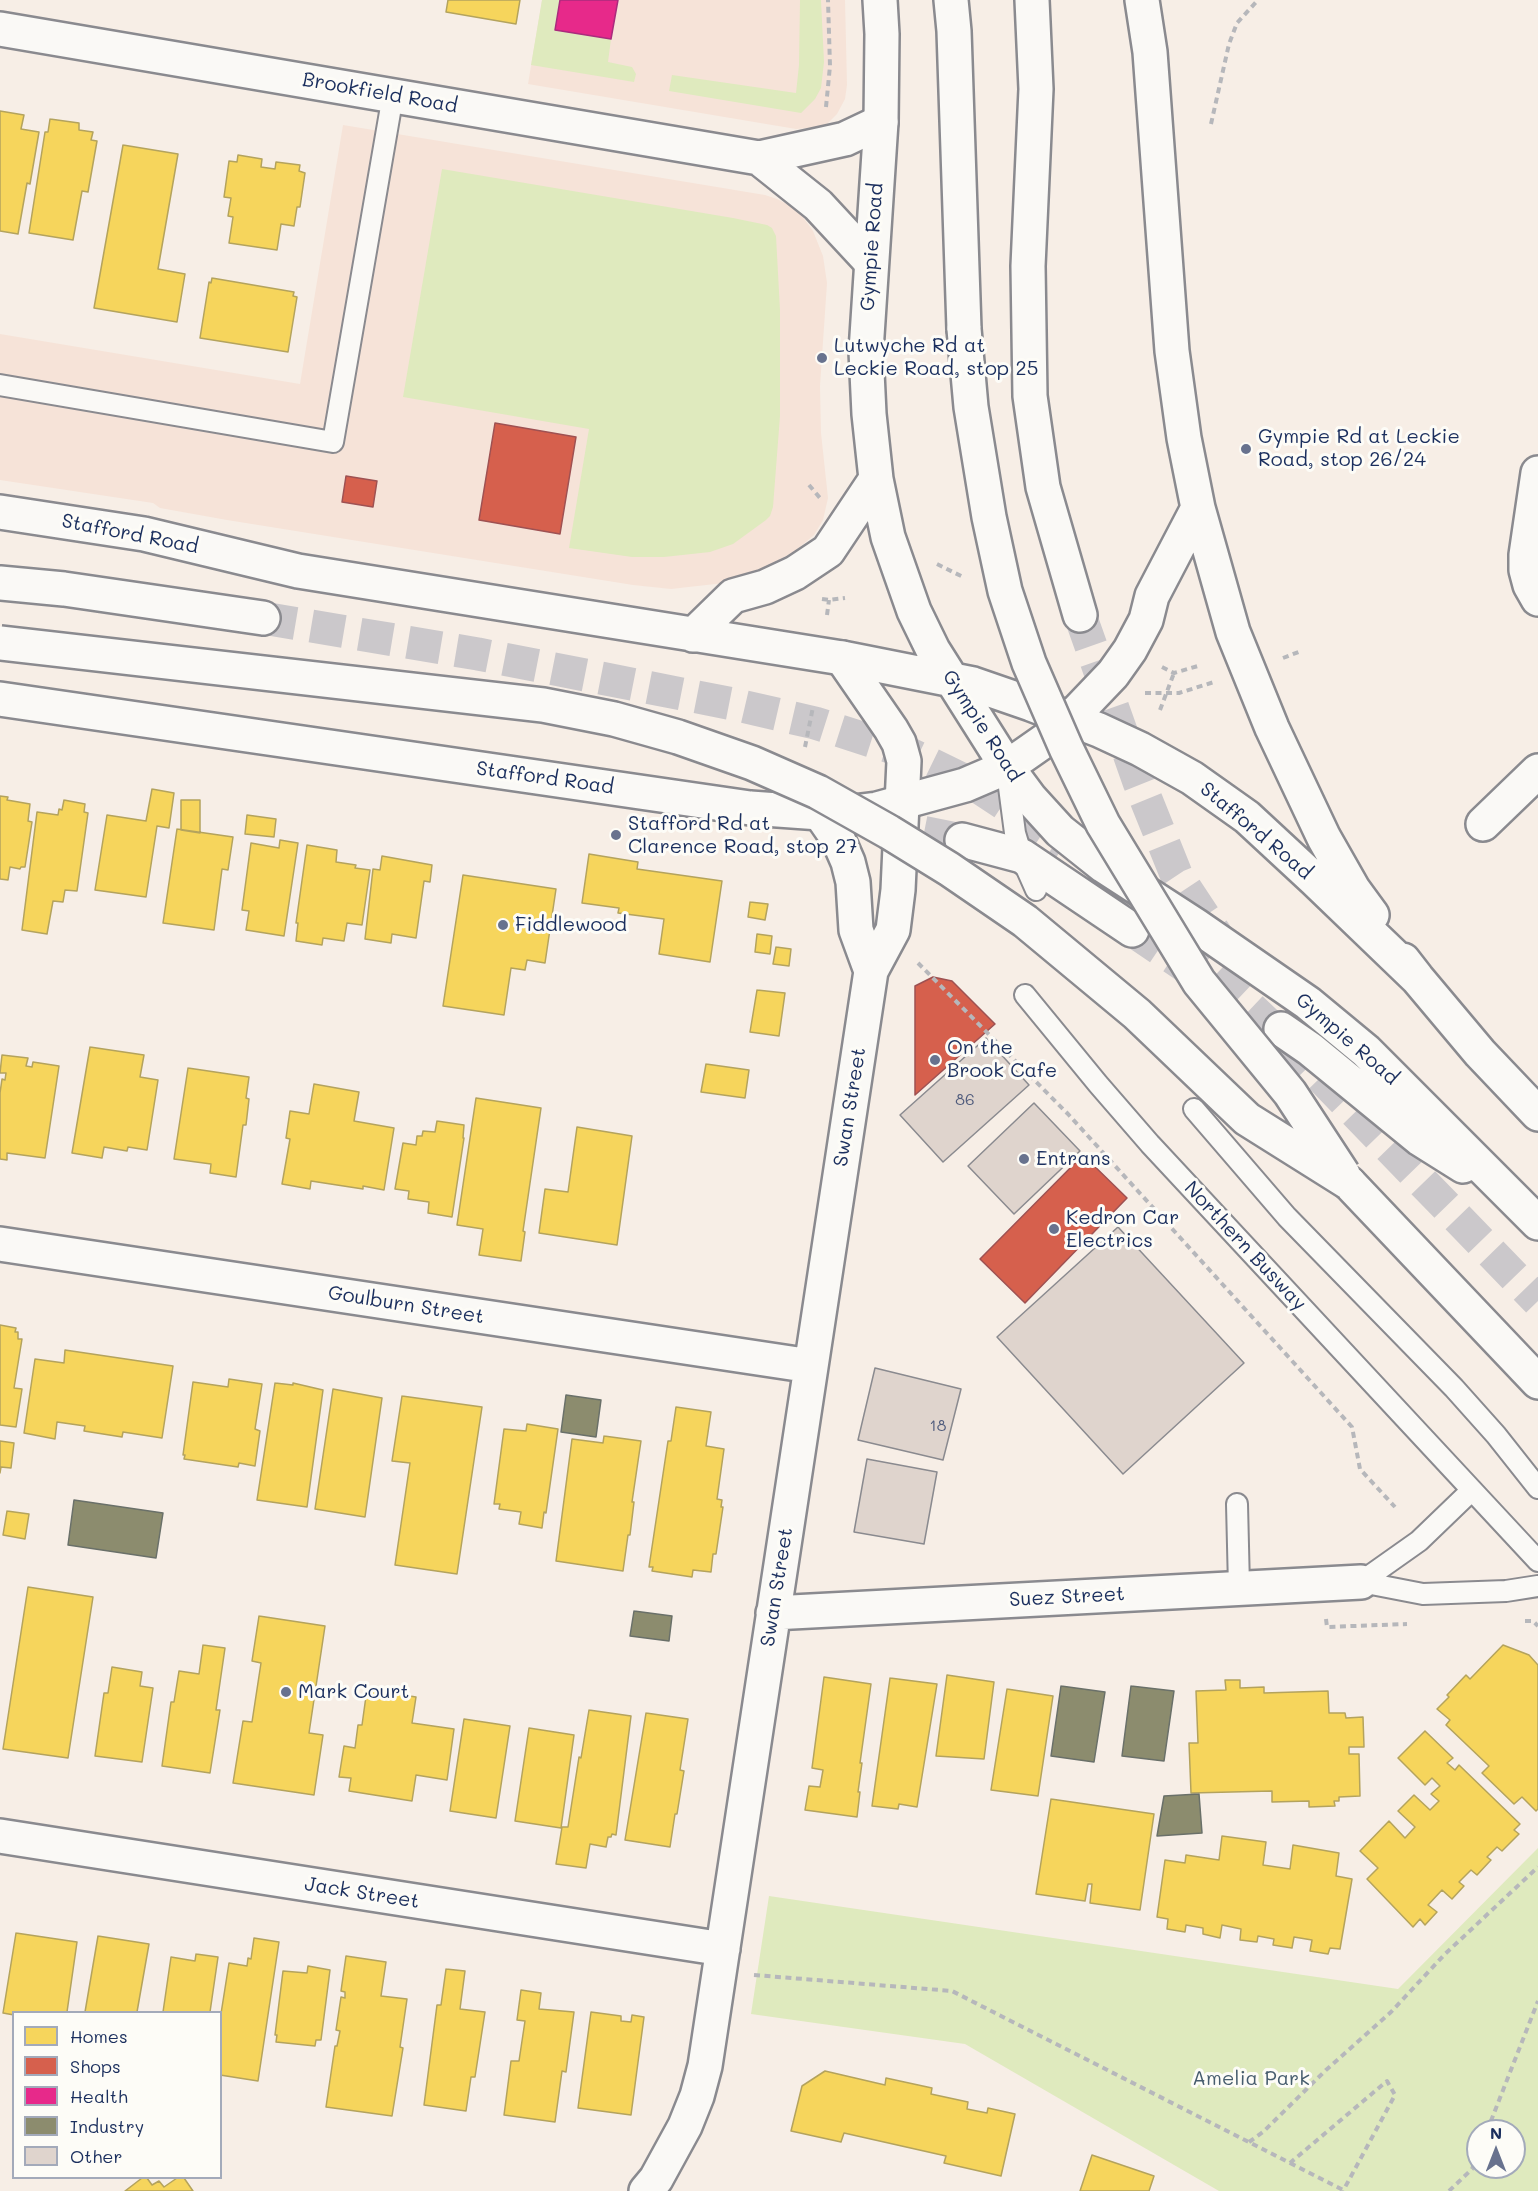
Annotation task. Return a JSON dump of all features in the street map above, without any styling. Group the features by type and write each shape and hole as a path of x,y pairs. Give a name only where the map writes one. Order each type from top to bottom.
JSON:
{"main road":[{"name":"Gympie Road","path":"880,0 881,122 870,261 866,351 868,414 876,479 888,537 919,620 950,678 1006,767 1060,831 1104,866 1249,961 1308,1003 1366,1051 1538,1223"},
{"path":"951,0 955,43 964,329 971,407 988,517 1005,591 1029,663 1066,748 1103,824 1199,982 1290,1093 1349,1183 1538,1382"},
{"path":"1032,0 1036,89 1028,266 1030,396 1043,487 1080,615"},
{"path":"1142,0 1151,63 1162,240 1172,351 1184,438 1198,508 1233,632 1272,728 1324,838 1347,879 1417,978 1480,1053 1538,1114"},
{"name":"Brookfield Road","path":"0,29 759,158 845,140 881,122"},
{"name":"Brookfield Road","path":"759,158 818,205 870,261"},
{"path":"1538,473 1527,547 1526,570 1530,585 1538,599"},
{"path":"693,635 733,596 765,587 795,573 828,551 876,479"},
{"name":"Stafford Road","path":"0,699 750,808 845,813 903,802 965,785 1006,767 1047,739 1113,674 1130,650 1146,620 1152,596 1198,508"},
{"name":"Stafford Road","path":"0,512 144,534 298,571 842,658 950,678 982,687 1070,718 1140,749 1192,778 1247,817 1417,978"},
{"path":"0,583 64,589 263,618"},
{"path":"0,643 543,705 614,719 678,737 752,763 818,792 889,832 949,869 1024,921 1137,1014 1247,1119 1349,1183"},
{"name":"Swan Street","path":"646,2191 685,2126 697,2096 705,2066 871,971 893,930 904,761 899,743 842,658"},
{"path":"1483,824 1538,771"},
{"name":"Swan Street","path":"820,813 838,839 848,861 854,882 856,930 871,971"},
{"path":"962,840 1022,856 1132,930"},
{"path":"1281,1029 1310,1049 1420,1139 1514,1197"},
{"name":"Goulburn Street","path":"0,1244 811,1366"},
{"name":"Suez Street","path":"773,1613 1362,1582"},
{"name":"Jack Street","path":"0,1836 722,1960"}],"lane":[{"path":"0,386 333,442 393,95"},
{"path":"1006,767 1015,833 1036,890"},
{"name":"Northern Busway","path":"1025,995 1150,1144 1538,1561"},
{"path":"1194,1109 1287,1217 1454,1388 1496,1435 1538,1488"},
{"path":"1362,1582 1419,1541 1472,1490"},
{"path":"1237,1504 1239,1587"},
{"path":"1362,1582 1423,1594 1506,1591 1538,1586"}],"path":[{"path":"826,115 830,66 828,0"},
{"path":"1211,124 1229,44 1237,23 1258,0"},
{"path":"827,615 829,600"},
{"path":"1280,659 1301,651"},
{"path":"1162,667 1174,673 1198,666"},
{"path":"1160,710 1174,673"},
{"path":"1166,693 1179,693 1204,686"},
{"path":"918,963 1068,1114 1352,1427 1360,1469 1395,1508"},
{"path":"1249,2142 1263,2132 1326,2070 1391,2012 1445,1954 1538,1867"},
{"path":"722,1960 952,1991 1344,2191 1395,2095 1387,2081 1290,2163"},
{"path":"1492,2119 1538,2001"},
{"path":"1449,2191 1466,2175"}],"shaded area":[{"path":"542,0 845,0 847,85 845,99 837,114 828,123 820,127 796,129 528,84"},
{"path":"343,125 765,195 797,209 813,231 823,256 827,283 820,386 821,433 828,498 823,520 814,535 794,552 753,573 724,583 671,589 633,585 227,520 160,508 153,503 0,480 0,334 300,384"}],"green space":[{"path":"542,0 560,0 611,39 608,62 632,67 636,74 634,82 531,65"},
{"path":"800,0 821,0 824,62 821,88 815,99 801,113 669,91 672,75 796,93"},
{"path":"442,169 733,218 772,228 776,236 780,310 780,416 773,507 766,520 733,544 710,552 664,557 632,557 569,548 589,429 403,397"},
{"name":"Amelia Park","path":"1538,1848 1538,2191 1219,2191 965,2044 751,2014 769,1896 1398,1989"}],"building: Homes":[{"path":"448,0 520,0 516,24 446,12"},
{"path":"0,111 24,115 21,129 39,132 18,234 0,231"},
{"path":"50,119 79,123 79,130 93,132 91,140 97,141 88,192 82,191 73,240 29,233 45,132 48,132"},
{"path":"123,145 178,154 158,269 185,274 177,322 94,308"},
{"path":"238,155 262,159 261,167 275,169 276,162 300,165 299,171 305,173 300,207 297,207 294,226 281,224 277,250 229,243 233,217 228,216 231,198 224,197 229,161 237,162"},
{"path":"212,278 294,292 293,296 297,297 288,352 200,338 209,282 211,283"},
{"path":"152,789 174,793 169,828 157,826 146,897 95,890 107,815 146,821"},
{"path":"0,796 8,797 7,800 30,804 28,821 32,822 25,867 20,869 10,867 8,880 0,879"},
{"path":"64,800 85,804 84,812 88,813 77,891 65,890 63,902 53,901 47,934 22,930 37,812 58,815 59,809 62,810"},
{"path":"181,800 200,800 200,833 181,830"},
{"path":"247,815 276,819 274,837 245,834"},
{"path":"177,829 233,837 228,870 222,869 214,930 163,923"},
{"path":"280,840 298,843 284,936 246,930 249,911 242,910 251,843 279,848"},
{"path":"307,845 337,850 336,862 370,870 362,925 347,923 344,941 323,938 322,945 296,941 298,923 296,923"},
{"path":"589,854 638,862 637,869 722,881 710,962 659,954 664,919 618,913 619,908 582,903"},
{"path":"382,856 432,865 430,882 424,881 416,938 392,934 391,943 365,939 373,869 380,870"},
{"name":"Fiddlewood","path":"463,875 556,889 545,963 527,960 525,970 511,968 504,1015 443,1006"},
{"path":"750,902 768,904 765,920 748,917"},
{"path":"757,934 772,936 770,954 755,952"},
{"path":"776,947 791,949 789,966 773,964"},
{"path":"757,990 785,993 779,1036 750,1032"},
{"path":"90,1047 144,1055 140,1077 158,1080 147,1150 128,1147 127,1151 104,1147 102,1158 72,1153"},
{"path":"2,1055 28,1058 26,1066 32,1067 33,1062 59,1066 45,1158 7,1153 7,1160 0,1159 0,1093 2,1079 5,1080 6,1073 0,1073"},
{"path":"706,1064 749,1070 745,1098 701,1092"},
{"path":"188,1068 249,1077 246,1125 243,1125 236,1177 210,1173 211,1164 174,1159"},
{"path":"314,1084 359,1092 354,1121 394,1128 384,1190 311,1181 310,1189 282,1184 290,1139 286,1138 290,1111 309,1114"},
{"path":"476,1098 541,1108 523,1231 525,1232 521,1261 479,1255 483,1229 457,1225"},
{"path":"437,1121 464,1125 452,1217 428,1213 429,1202 408,1199 409,1191 395,1189 403,1143 416,1145 417,1136 422,1136 423,1131 435,1132"},
{"path":"577,1127 632,1136 617,1245 539,1233 545,1189 568,1192"},
{"path":"0,1325 16,1328 18,1339 22,1339 14,1388 22,1389 16,1427 0,1425"},
{"path":"65,1350 173,1366 162,1438 123,1432 122,1437 84,1431 85,1426 57,1422 55,1439 24,1433 35,1359 64,1363"},
{"path":"229,1379 262,1384 255,1429 260,1431 255,1466 239,1463 238,1467 184,1459 193,1382 228,1387"},
{"path":"275,1383 293,1385 293,1383 323,1390 307,1507 257,1500"},
{"path":"333,1389 382,1398 365,1517 315,1509"},
{"path":"402,1396 482,1407 457,1574 395,1565 410,1463 392,1461"},
{"path":"676,1407 711,1412 706,1446 724,1449 717,1499 722,1500 721,1507 723,1507 716,1554 713,1554 711,1572 693,1570 692,1577 652,1571 653,1567 649,1567 668,1441 671,1441"},
{"path":"527,1424 558,1429 542,1528 519,1524 521,1512 499,1509 500,1504 494,1504 504,1429 526,1431"},
{"path":"604,1436 641,1441 632,1502 634,1502 630,1535 628,1535 623,1571 556,1561 572,1439 603,1443"},
{"path":"0,1441 14,1443 11,1468 1,1467 0,1473"},
{"path":"7,1511 29,1514 25,1539 3,1535"},
{"path":"28,1587 93,1597 68,1758 3,1749"},
{"name":"Mark Court","path":"259,1616 325,1626 309,1733 323,1735 314,1795 233,1783 243,1721 252,1722 261,1663 252,1661"},
{"path":"203,1645 225,1648 216,1710 220,1710 210,1773 162,1766 171,1702 174,1702 179,1671 199,1674"},
{"path":"1503,1645 1529,1655 1538,1665 1538,1809 1536,1811 1522,1797 1514,1804 1482,1773 1489,1766 1446,1725 1450,1720 1437,1709 1466,1675 1470,1679"},
{"path":"112,1667 142,1672 140,1686 153,1688 142,1762 95,1756 104,1693 108,1693"},
{"path":"947,1675 994,1682 984,1759 936,1756"},
{"path":"824,1677 871,1684 860,1763 862,1763 857,1817 805,1810 809,1786 820,1787 823,1770 812,1768"},
{"path":"890,1678 937,1684 917,1807 899,1804 898,1809 872,1806"},
{"path":"1225,1680 1240,1680 1240,1688 1264,1687 1264,1693 1328,1691 1329,1713 1345,1713 1346,1718 1363,1717 1364,1747 1349,1747 1349,1754 1359,1754 1360,1796 1339,1797 1339,1801 1334,1801 1335,1806 1309,1807 1309,1801 1272,1802 1272,1791 1191,1793 1189,1743 1198,1743 1196,1691 1226,1690"},
{"path":"367,1689 416,1697 412,1723 454,1729 447,1780 416,1775 412,1801 349,1791 351,1778 339,1777 344,1746 355,1748 358,1725 362,1725"},
{"path":"1007,1689 1053,1696 1038,1796 991,1790"},
{"path":"589,1710 631,1716 616,1835 612,1834 608,1837 606,1847 590,1844 586,1868 556,1864 562,1827 568,1827"},
{"path":"646,1713 688,1719 680,1770 684,1771 670,1847 625,1840"},
{"path":"464,1719 510,1726 496,1818 450,1811"},
{"path":"529,1728 574,1735 561,1828 515,1821"},
{"path":"1425,1731 1453,1758 1447,1763 1455,1770 1459,1765 1520,1824 1514,1830 1519,1834 1502,1851 1497,1847 1487,1857 1491,1860 1477,1875 1471,1870 1459,1882 1464,1886 1452,1899 1442,1890 1428,1905 1437,1912 1425,1925 1420,1919 1413,1927 1367,1879 1378,1868 1360,1851 1389,1821 1405,1838 1415,1827 1398,1811 1414,1795 1430,1810 1439,1801 1431,1794 1440,1786 1432,1778 1425,1785 1398,1758"},
{"path":"1051,1799 1154,1814 1140,1910 1090,1903 1092,1884 1088,1884 1085,1901 1036,1894"},
{"path":"1222,1836 1266,1842 1263,1865 1290,1869 1293,1845 1339,1853 1336,1876 1352,1879 1340,1949 1330,1948 1328,1954 1310,1951 1312,1940 1294,1937 1292,1948 1273,1945 1274,1939 1258,1936 1257,1942 1240,1940 1241,1929 1222,1925 1220,1938 1203,1934 1203,1928 1186,1925 1185,1932 1167,1929 1168,1919 1157,1917 1165,1860 1185,1863 1186,1855 1219,1860"},
{"path":"16,1933 77,1942 67,2011 12,2011 12,2015 3,2013"},
{"path":"98,1936 149,1944 137,2011 85,2011"},
{"path":"254,1938 279,1942 258,2081 222,2075 221,2011 229,1963 247,1966 248,1958 251,1959"},
{"path":"196,1954 218,1957 210,2011 163,2011 171,1957 195,1961"},
{"path":"346,1956 386,1962 381,1996 407,1999 400,2047 403,2048 392,2116 326,2107 335,2046 337,2046 340,2031 336,2030 341,1997 345,1998 345,1992 341,1991"},
{"path":"308,1966 330,1970 321,2040 316,2040 315,2046 276,2042 283,1971 307,1973"},
{"path":"446,1969 465,1971 460,2009 485,2012 475,2077 471,2077 466,2111 424,2105 437,2005 441,2005"},
{"path":"521,1990 541,1993 539,2009 574,2012 566,2072 562,2071 555,2122 504,2115 511,2061 519,2061 525,2021 517,2020"},
{"path":"591,2012 621,2016 621,2021 631,2022 632,2015 644,2017 631,2115 578,2108"},
{"path":"825,2071 885,2085 886,2078 932,2088 931,2094 968,2102 967,2109 987,2113 988,2108 1015,2114 1001,2176 944,2163 946,2156 844,2133 841,2142 791,2131 802,2086"},
{"path":"1092,2155 1154,2176 1149,2191 1080,2191"},
{"path":"141,2179 148,2179 152,2185 159,2181 164,2187 176,2179 185,2179 193,2191 125,2191"}],"building: Shops":[{"path":"495,423 576,437 560,534 479,520"},
{"path":"346,476 377,481 373,507 342,502"},
{"name":"On the Brook Cafe","path":"933,977 952,981 995,1024 915,1095 915,986"},
{"name":"Kedron Car Electrics","path":"1083,1155 1127,1198 1025,1303 980,1259"}],"building: Health":[{"path":"560,0 618,0 611,39 555,30"}],"building: Industry":[{"path":"566,1395 601,1400 596,1437 561,1432"},
{"path":"74,1500 163,1513 156,1558 68,1545"},
{"path":"634,1611 672,1616 669,1641 630,1636"},
{"path":"1061,1686 1105,1692 1094,1762 1051,1756"},
{"path":"1131,1686 1174,1691 1164,1761 1122,1756"},
{"path":"1199,1794 1202,1833 1157,1836 1164,1796"}],"building: Other":[{"path":"986,1038 1029,1085 943,1162 900,1115"},
{"name":"Entrans","path":"1034,1103 1080,1151 1014,1214 968,1166"},
{"path":"1118,1227 1244,1363 1123,1474 997,1337"},
{"path":"875,1368 961,1389 943,1460 858,1440"},
{"path":"867,1459 937,1472 924,1544 854,1532"}],"tunnel":[{"path":"1080,615 1139,782 1176,874 1223,945"},
{"path":"263,618 478,654 733,704 815,723 906,752 980,788 1065,844"},
{"path":"876,823 962,840"},
{"path":"1132,930 1194,972"},
{"path":"1180,941 1287,1042 1538,1301"}],"place":[{"name":"Lutwyche Rd at Leckie Road, stop 25","path":"822,358"},
{"name":"Gympie Rd at Leckie Road, stop 26/24","path":"1246,449"},
{"name":"Stafford Rd at Clarence Road, stop 27","path":"616,835"},
{"name":"Fiddlewood","path":"503,925"},
{"name":"On the Brook Cafe","path":"935,1060"},
{"name":"Entrans","path":"1024,1159"},
{"name":"Kedron Car Electrics","path":"1054,1229"},
{"name":"Mark Court","path":"286,1692"}]}
